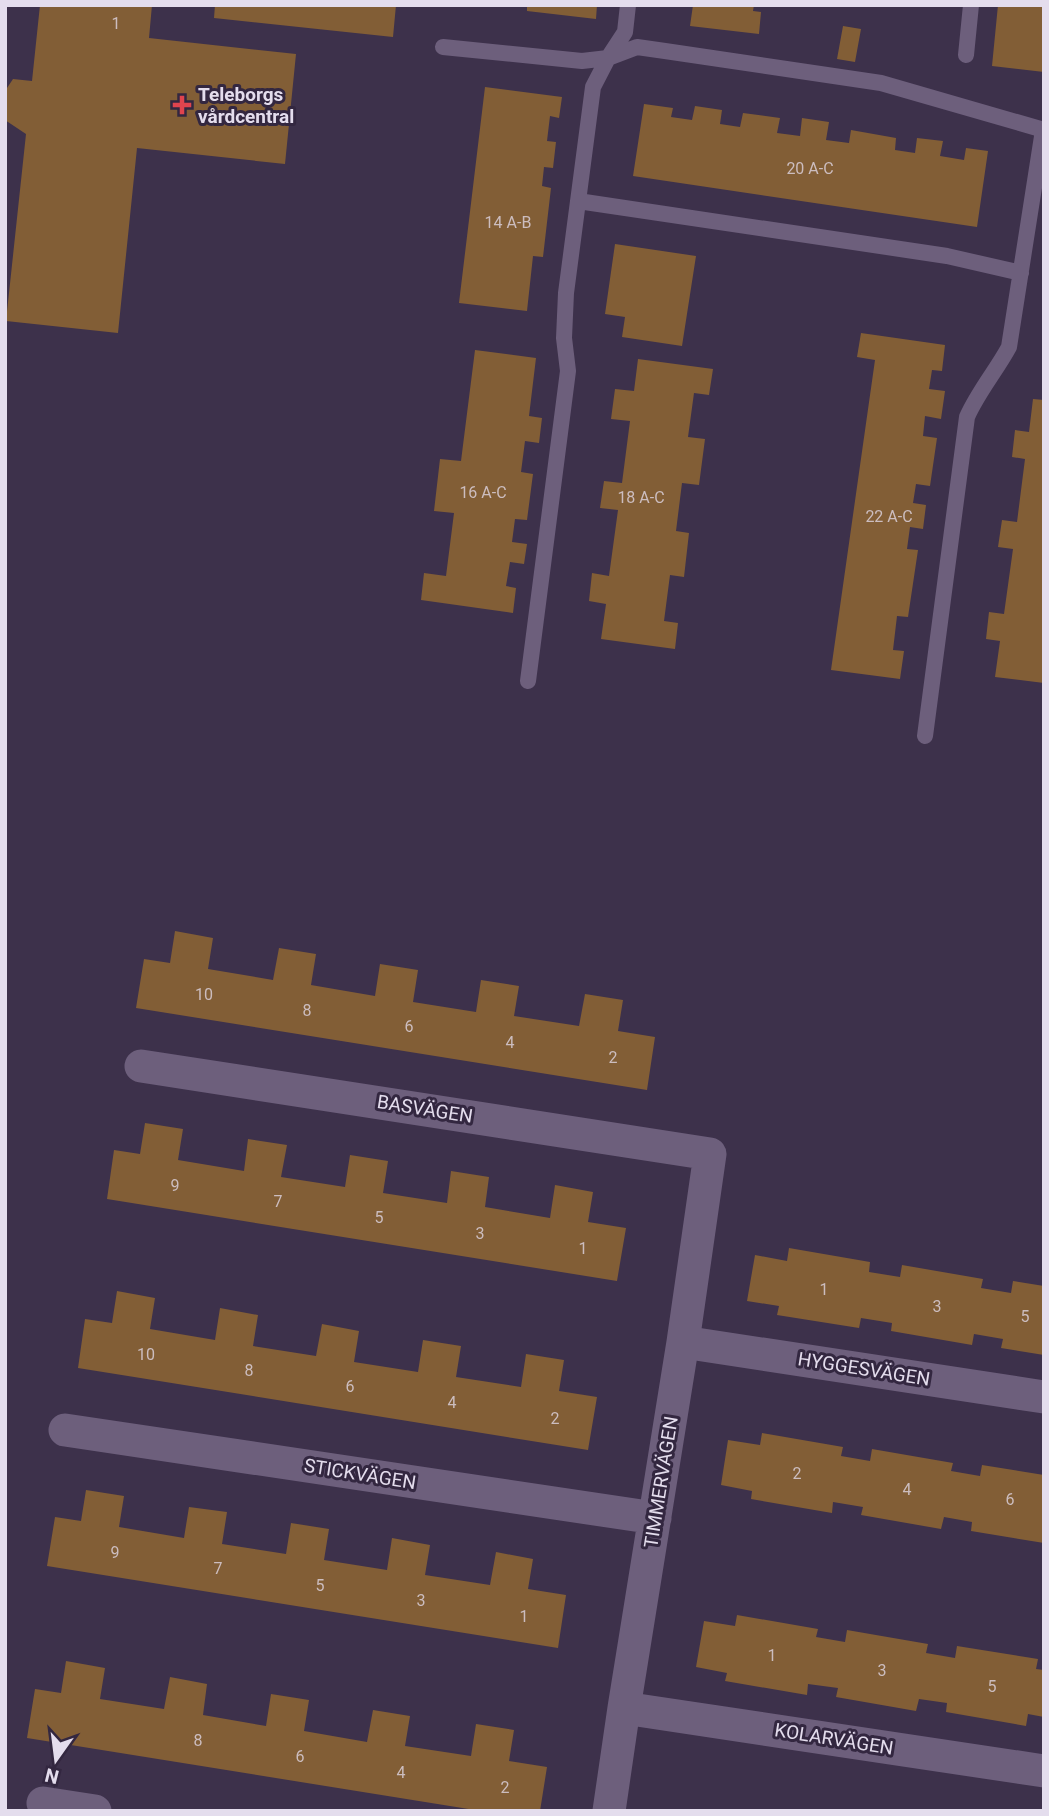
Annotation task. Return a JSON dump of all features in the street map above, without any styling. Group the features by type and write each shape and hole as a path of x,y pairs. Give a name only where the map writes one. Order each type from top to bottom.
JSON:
{"street":[{"name":"BASVÄGEN","path":"141,1066 710,1154"},
{"name":"TIMMERVÄGEN","path":"608,1811 683,1342 710,1154"},
{"name":"HYGGESVÄGEN","path":"683,1342 1044,1397"},
{"name":"STICKVÄGEN","path":"65,1430 655,1518"},
{"name":"KOLARVÄGEN","path":"624,1708 1044,1771"},
{"path":"43,1803 95,1811"}],"lane":[{"path":"528,681 568,371 564,338 566,293 593,87 625,32 628,5"},
{"path":"966,55 971,5"},
{"path":"443,47 582,61 608,58 638,47 881,83 1043,130 1009,347 997,370 975,398 967,417 925,736"},
{"path":"578,201 947,256 1021,273"}],"building":[{"path":"40,5 152,5 149,38 296,54 285,164 137,148 118,333 6,321 26,134 5,120 5,91 13,79 32,81"},
{"path":"215,5 396,5 393,37 214,18"},
{"path":"527,5 597,5 596,19 527,11"},
{"path":"693,5 754,5 753,11 761,12 759,34 690,26"},
{"path":"998,5 1044,5 1044,72 992,66"},
{"path":"843,26 861,29 855,62 837,59"},
{"path":"485,87 562,97 559,118 550,116 547,141 556,142 553,168 544,167 542,186 551,188 543,257 533,256 527,311 459,303"},
{"path":"644,104 673,108 671,117 692,120 695,106 722,110 720,124 740,127 743,113 780,118 777,133 800,136 802,118 829,122 826,140 849,143 851,130 896,138 895,150 915,153 917,138 943,141 940,156 964,160 966,148 988,151 977,227 633,176"},
{"path":"615,244 696,256 682,346 622,337 625,317 605,314"},
{"path":"861,333 945,345 942,371 932,370 929,389 945,391 941,419 925,416 923,436 937,438 930,486 916,484 913,503 926,505 923,529 910,527 907,549 918,550 908,617 897,616 893,650 904,651 900,679 831,670 875,360 857,357"},
{"path":"475,350 536,358 529,416 542,418 539,443 525,441 521,472 533,474 527,520 515,519 512,542 527,544 524,564 510,562 506,586 516,588 513,613 421,600 424,573 446,576 454,513 434,511 440,459 461,461"},
{"path":"638,359 713,369 709,395 694,393 688,437 705,439 699,485 682,483 676,531 689,533 684,577 670,575 664,621 678,623 675,649 601,639 606,604 589,601 592,573 609,576 618,510 600,508 604,481 622,483 630,421 611,419 615,389 634,391"},
{"path":"1033,399 1044,400 1044,683 995,677 1000,641 986,639 989,612 1004,614 1013,549 998,547 1002,520 1017,522 1025,459 1012,457 1015,430 1029,432"},
{"path":"175,931 213,938 208,969 273,980 279,948 316,954 311,985 375,996 380,964 418,970 413,1002 476,1012 481,980 519,986 514,1016 579,1026 585,994 623,1000 618,1031 655,1037 647,1090 136,1008 144,959 170,963"},
{"path":"145,1123 183,1129 178,1160 244,1171 248,1139 287,1145 281,1177 345,1187 350,1155 388,1161 383,1193 447,1203 451,1171 489,1177 485,1207 550,1218 555,1185 593,1192 588,1222 626,1228 617,1281 107,1199 114,1150 140,1154"},
{"path":"789,1248 870,1262 869,1272 900,1277 902,1265 983,1279 981,1288 1011,1293 1013,1281 1044,1286 1044,1355 1001,1348 1003,1339 974,1334 972,1345 891,1331 892,1323 861,1318 859,1328 777,1315 779,1306 747,1301 755,1255 787,1261"},
{"path":"117,1291 155,1298 150,1329 215,1340 220,1308 258,1315 253,1346 316,1356 322,1324 359,1331 354,1362 418,1372 423,1340 461,1346 456,1377 521,1387 526,1354 564,1360 559,1391 597,1397 588,1450 78,1368 85,1319 112,1323"},
{"path":"762,1433 843,1447 841,1456 870,1461 872,1449 953,1463 951,1471 980,1476 982,1465 1044,1475 1044,1543 971,1531 972,1522 944,1517 941,1529 861,1515 863,1507 833,1502 832,1513 751,1499 752,1491 721,1485 728,1440 760,1445"},
{"path":"86,1490 124,1496 119,1527 184,1538 189,1507 227,1512 222,1544 286,1554 291,1523 329,1529 324,1560 387,1570 392,1538 430,1545 425,1575 490,1585 496,1552 533,1559 528,1589 566,1595 558,1648 47,1566 55,1517 81,1521"},
{"path":"737,1615 818,1629 816,1637 845,1642 847,1630 928,1644 926,1653 955,1658 957,1646 1038,1659 1036,1669 1044,1670 1044,1717 1028,1714 1026,1726 946,1712 947,1703 919,1699 916,1711 836,1697 838,1688 808,1684 807,1695 725,1681 727,1673 696,1667 704,1621 735,1626"},
{"path":"66,1661 105,1668 100,1699 164,1709 170,1677 207,1684 203,1715 266,1726 271,1694 309,1700 304,1731 367,1742 373,1710 410,1716 405,1746 471,1756 476,1724 514,1730 509,1761 547,1767 540,1811 481,1811 27,1738 35,1689 61,1693"}],"place":[{"name":"Teleborgs vårdcentral","path":"182,105"}]}
